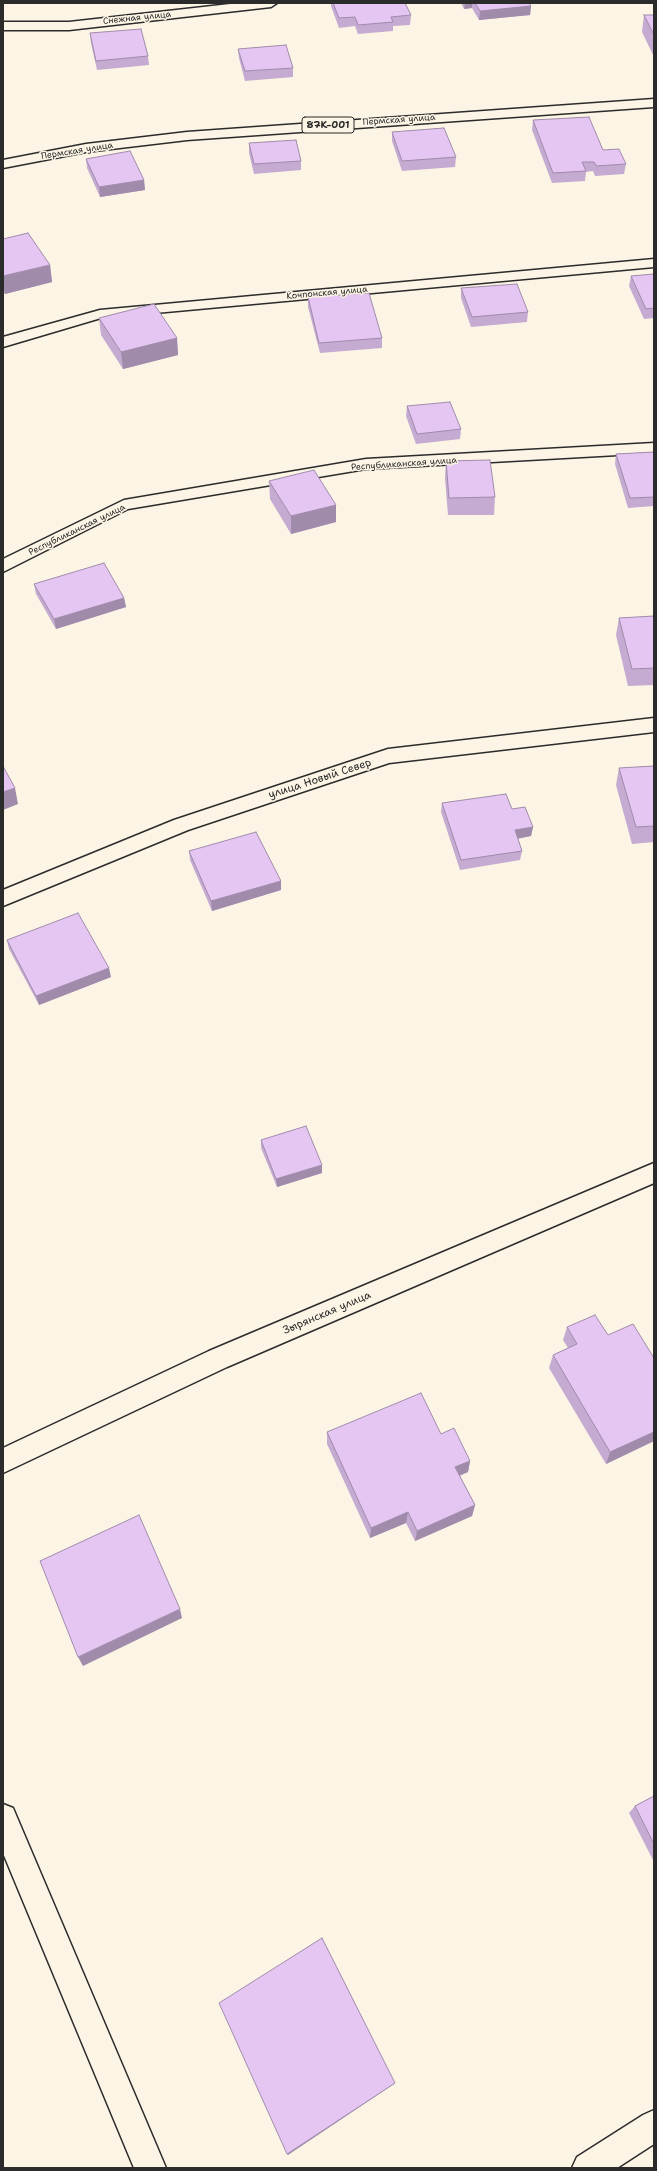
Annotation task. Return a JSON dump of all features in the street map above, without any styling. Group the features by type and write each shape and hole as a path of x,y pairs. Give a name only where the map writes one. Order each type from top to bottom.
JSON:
{"street":[{"name":"Снежная улица","path":"3,26 69,26 271,3"},
{"name":"Пермская улица","path":"3,164 86,148 187,136 654,103"},
{"name":"Кочпонская улица","path":"3,342 100,314 654,263"},
{"name":"Республиканская улица","path":"3,566 124,505 366,464 654,448"},
{"name":"улица Новый Север","path":"3,898 181,825 388,756 654,725"},
{"name":"Зырянская улица","path":"3,1461 218,1359 654,1173"},
{"path":"3,1818 150,2168"},
{"path":"588,2168 654,2126"}],"building":[{"path":"333,3 405,3 411,15 391,17 393,22 358,25 355,17 339,18"},
{"path":"475,3 529,3 531,6 480,11"},
{"path":"644,15 654,15 654,35"},
{"path":"141,29 148,56 96,61 90,33"},
{"path":"286,45 293,68 245,71 238,49"},
{"path":"589,117 603,150 619,149 626,164 596,166 594,162 582,162 586,171 553,173 533,120"},
{"path":"444,128 456,157 402,161 392,132"},
{"path":"296,140 301,161 254,164 249,143"},
{"path":"130,151 144,180 99,187 86,159"},
{"path":"28,233 50,265 3,276 3,239"},
{"path":"654,274 654,308 646,309 631,276"},
{"path":"517,284 528,312 472,317 461,288"},
{"path":"369,293 382,338 319,343 308,297"},
{"path":"154,304 177,338 121,352 99,318"},
{"path":"450,402 461,429 417,434 407,406"},
{"path":"654,452 654,497 630,498 616,454"},
{"path":"490,460 495,497 449,498 446,461"},
{"path":"314,470 336,505 291,516 269,481"},
{"path":"104,563 124,598 54,619 34,584"},
{"path":"654,616 654,668 632,669 619,618"},
{"path":"3,766 15,788 3,792"},
{"path":"654,766 654,826 636,827 619,768"},
{"path":"506,794 512,809 525,807 533,827 515,830 522,851 461,860 442,803"},
{"path":"256,832 281,881 211,901 189,851"},
{"path":"78,913 109,968 36,996 7,940"},
{"path":"306,1126 322,1165 276,1179 261,1140"},
{"path":"595,1315 608,1335 633,1324 654,1358 654,1432 610,1452 553,1355 577,1344 567,1327"},
{"path":"421,1393 441,1434 454,1428 470,1461 455,1467 475,1505 417,1531 408,1512 371,1528 327,1432"},
{"path":"139,1515 180,1609 78,1657 40,1561"},
{"path":"654,1796 654,1844 635,1806"},
{"path":"322,1938 395,2083 287,2154 219,2003"}]}
